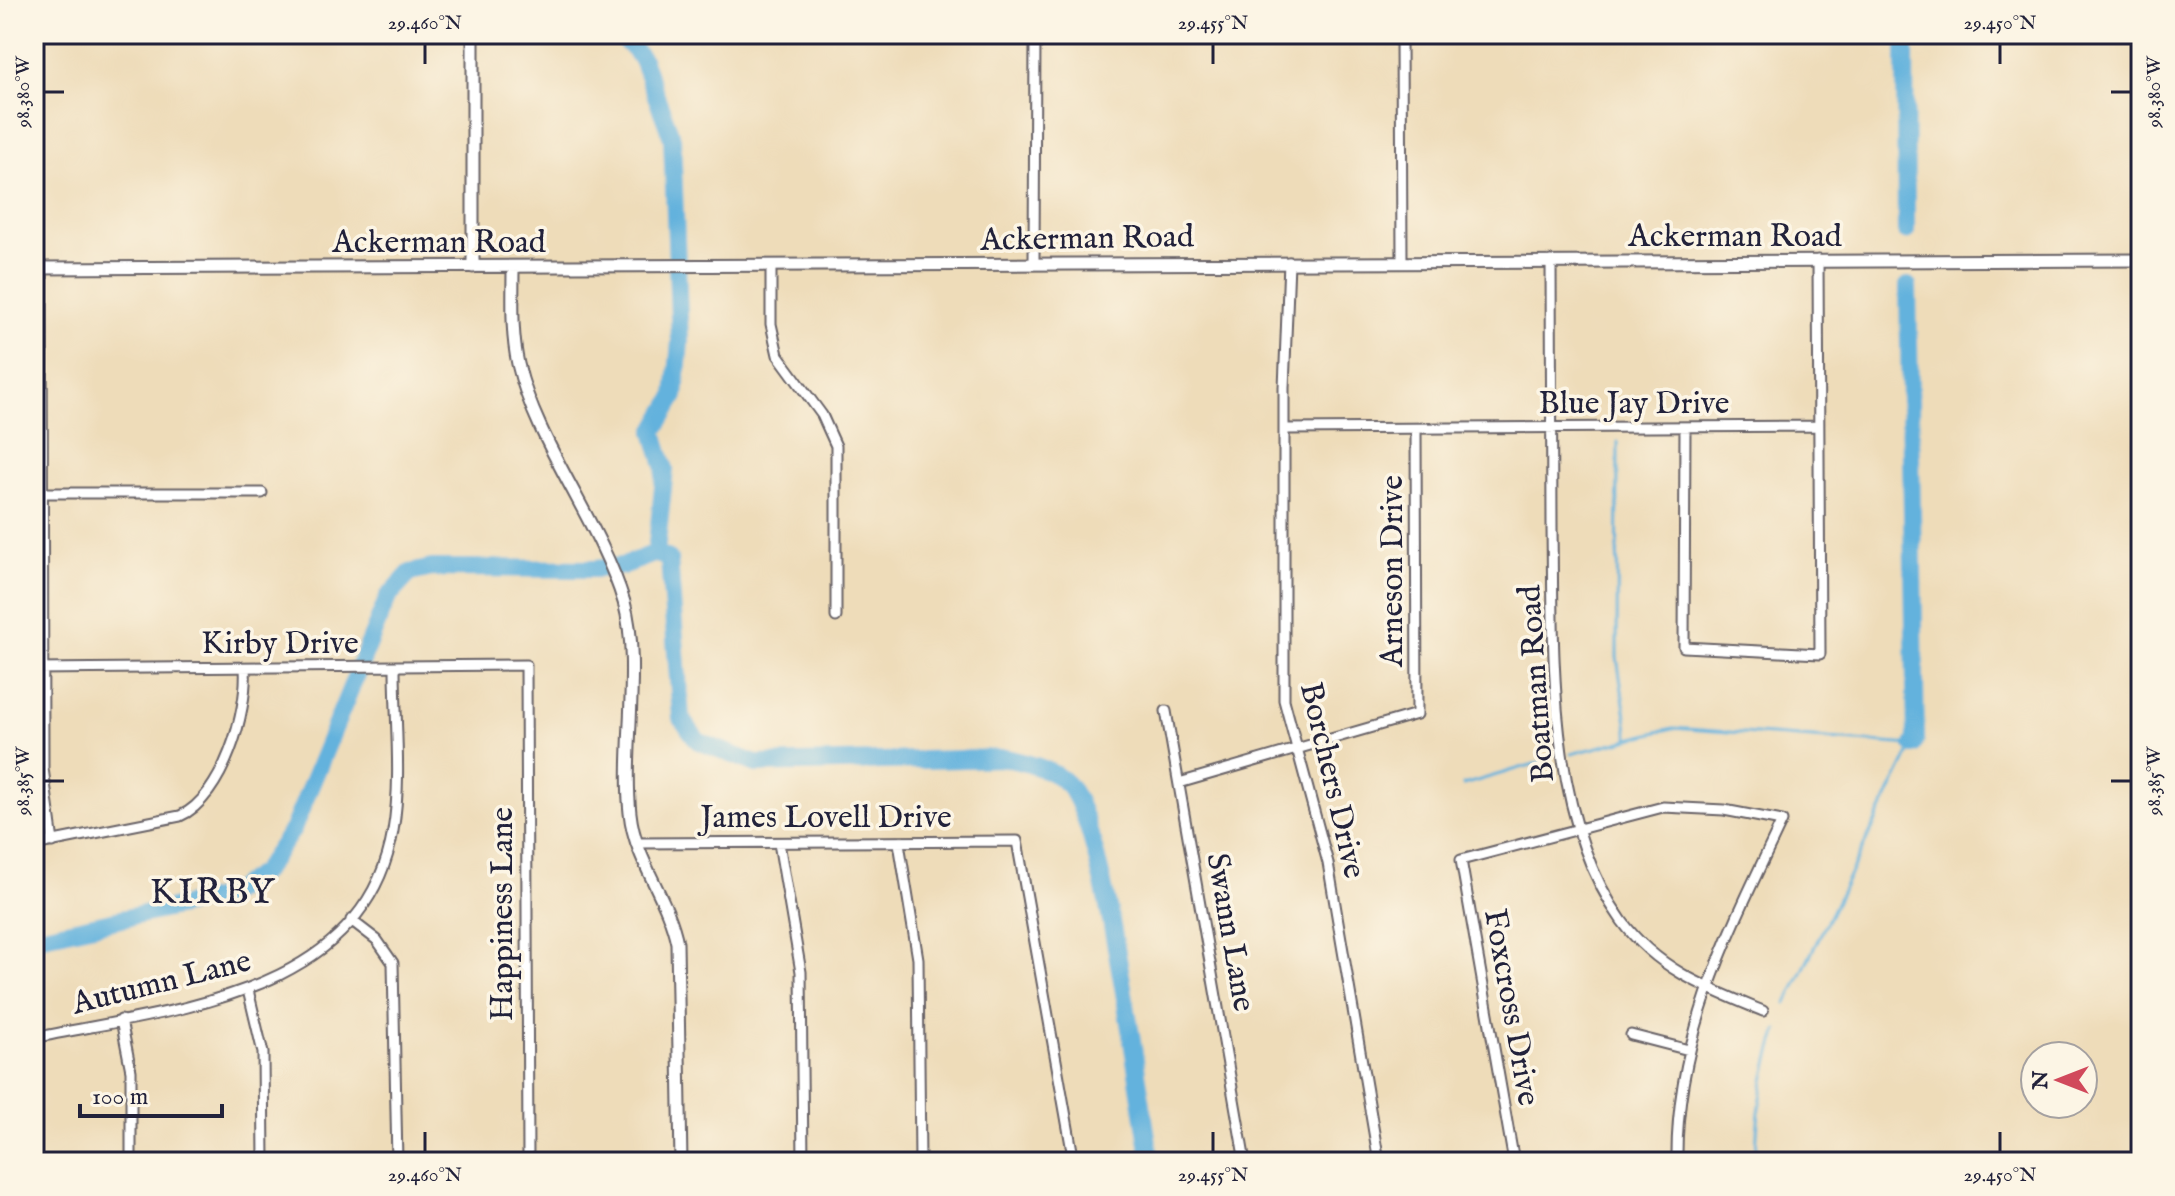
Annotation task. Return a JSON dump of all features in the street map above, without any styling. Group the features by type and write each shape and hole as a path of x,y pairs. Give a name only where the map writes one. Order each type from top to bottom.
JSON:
{"street":[{"path":"473,34 473,267"},
{"path":"1034,264 1035,34"},
{"path":"1401,34 1402,262"},
{"path":"1685,427 1684,647 1820,654 1818,260"},
{"name":"Ackerman Road","path":"38,268 2141,260"},
{"name":"Boatman Road","path":"1551,261 1556,682 1565,783 1601,883 1623,923 1665,965 1706,988 1763,1011"},
{"name":"Borchers Drive","path":"1289,262 1284,429 1284,700 1328,863 1379,1162"},
{"path":"771,265 771,324 778,355 822,415 836,446 836,617"},
{"path":"513,267 515,347 523,383 600,544 618,587 630,630 628,791 636,843 669,911 677,943 681,1162"},
{"path":"38,268 38,669 44,789 53,842"},
{"name":"Blue Jay Drive","path":"1284,429 1818,426"},
{"name":"Arneson Drive","path":"1298,748 1417,714 1416,429"},
{"path":"37,493 262,493"},
{"name":"Kirby Drive","path":"38,669 526,665"},
{"name":"Happiness Lane","path":"526,665 528,1162"},
{"name":"Autumn Lane","path":"34,1038 248,990 312,958 351,920 381,871 393,834 391,667"},
{"path":"34,845 180,816 194,810 208,795 233,740 245,702 245,668"},
{"name":"Swann Lane","path":"1166,711 1245,1162"},
{"path":"1179,783 1298,748"},
{"path":"1580,829 1663,807 1724,810 1782,821 1706,988 1680,1096 1677,1162"},
{"name":"Foxcross Drive","path":"1514,1162 1461,860 1580,829"},
{"name":"James Lovell Drive","path":"636,843 1017,841 1074,1162"},
{"path":"779,843 801,972 803,1162"},
{"path":"899,843 918,959 920,1162"},
{"path":"351,920 377,940 393,963 397,1162"},
{"path":"248,990 263,1053 264,1162"},
{"path":"121,1020 131,1071 131,1162"},
{"path":"1631,1035 1689,1050"}],"waterway":[{"path":"34,938 227,896 263,872 293,829 388,597 410,573 432,568 595,569 622,566 656,553 665,469 654,432 675,396 680,342 672,138 642,59 619,34"},
{"path":"1905,34 1906,231"},
{"path":"1908,286 1916,739 1913,745"},
{"path":"1618,442 1617,657 1629,737"},
{"path":"656,553 669,559 681,718 698,741 756,764 1006,758 1046,770 1067,784 1081,808 1107,903 1151,1162"},
{"path":"1571,754 1673,728 1913,745 1787,1003"},
{"path":"1463,785 1548,760"},
{"path":"1756,1162 1761,1095 1778,1030"}],"district":[{"name":"KIRBY","path":"213,890"}]}
